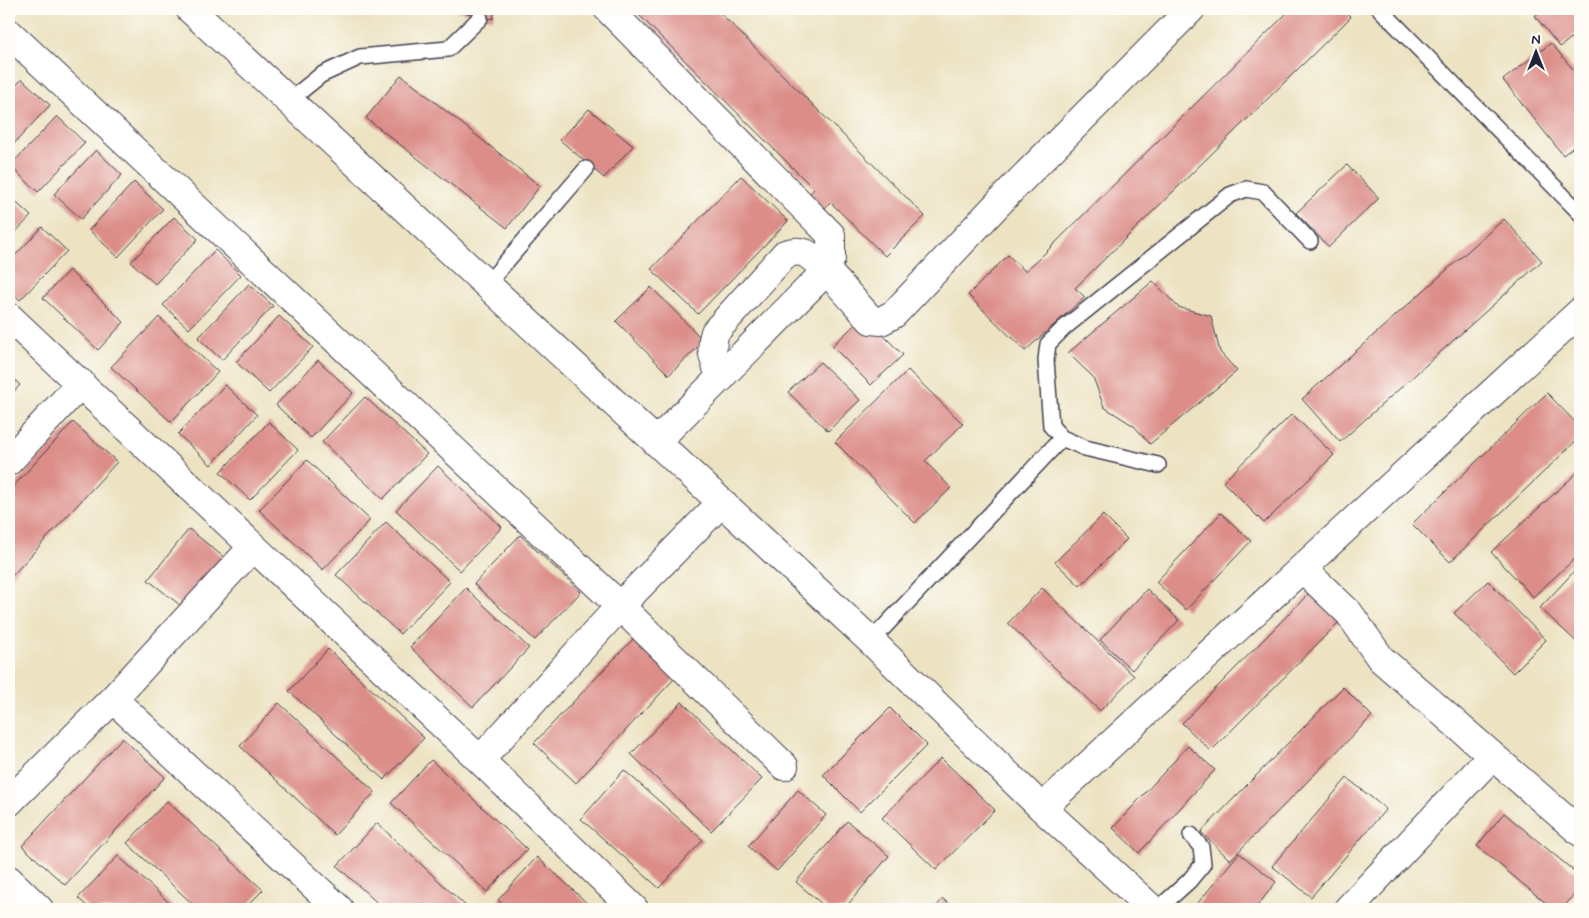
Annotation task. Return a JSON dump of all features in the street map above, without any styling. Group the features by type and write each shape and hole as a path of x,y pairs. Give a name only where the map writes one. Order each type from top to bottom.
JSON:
{"street":[{"path":"190,9 871,641 1042,808 1152,909"},
{"path":"608,9 831,235 831,258 826,271 656,442"},
{"path":"721,378 712,356 711,344 715,332 785,254 794,252 805,253 826,271 871,320 880,321 894,314 1011,190 1191,9"},
{"path":"9,34 620,606 784,766"},
{"path":"1042,808 1580,312"},
{"path":"9,317 81,383 252,548 480,760 634,909"},
{"path":"9,461 81,383"},
{"path":"480,760 620,606 721,503"},
{"path":"9,802 113,699 252,548"},
{"path":"1303,569 1349,613 1381,659 1580,832"},
{"path":"113,699 339,909"},
{"path":"1348,909 1492,756"},
{"path":"9,880 39,909"}],"lane":[{"path":"1380,9 1580,213"},
{"path":"290,100 321,74 360,57 448,49 480,18"},
{"path":"487,284 586,169"},
{"path":"1158,465 1085,448 1062,438 1050,426 1046,388 1048,344 1064,328 1230,195 1246,190 1263,192 1310,241"},
{"path":"871,641 1062,438"},
{"path":"1158,909 1189,881 1203,864 1200,847 1191,835"}],"building":[{"path":"449,9 495,9 493,19"},
{"path":"633,9 716,9 925,216 885,256 830,202 822,212 806,197 814,189"},
{"path":"1291,9 1342,9 1351,17 1075,288 1085,297 1025,351 968,295 1008,255 1025,271 1042,256"},
{"path":"1543,9 1580,9 1580,31 1560,47 1535,16"},
{"path":"1551,43 1580,78 1580,142 1563,155 1503,80"},
{"path":"401,75 540,186 507,228 366,118"},
{"path":"22,79 50,105 9,149 9,93"},
{"path":"589,109 633,146 604,178 560,140"},
{"path":"57,116 85,143 38,192 10,166"},
{"path":"96,150 122,175 81,219 54,194"},
{"path":"1347,165 1379,198 1329,247 1296,213"},
{"path":"741,176 788,221 698,314 651,269"},
{"path":"134,182 163,209 118,257 89,230"},
{"path":"9,196 31,216 9,239"},
{"path":"174,217 198,239 155,284 131,262"},
{"path":"1504,219 1542,261 1340,442 1302,399"},
{"path":"42,227 67,251 20,300 9,290 9,262"},
{"path":"215,250 241,275 189,329 163,305"},
{"path":"69,270 124,322 98,350 43,298"},
{"path":"1153,281 1178,307 1211,316 1220,352 1237,371 1150,444 1134,426 1104,407 1093,377 1068,353"},
{"path":"249,284 273,306 222,360 198,338"},
{"path":"651,287 704,341 669,375 616,321"},
{"path":"279,316 313,347 269,393 236,362"},
{"path":"864,316 903,355 871,385 832,346"},
{"path":"159,317 218,372 171,422 111,367"},
{"path":"318,360 353,393 311,438 276,405"},
{"path":"820,362 860,400 828,431 788,392"},
{"path":"908,370 963,424 925,461 951,488 915,523 835,442"},
{"path":"9,374 20,385 9,397"},
{"path":"225,385 257,415 211,465 178,434"},
{"path":"1547,393 1580,427 1580,437 1450,562 1412,524"},
{"path":"365,397 427,454 383,499 322,442"},
{"path":"1292,414 1334,455 1264,523 1223,482"},
{"path":"73,422 117,462 11,577 9,576 9,491"},
{"path":"269,422 298,450 250,500 220,472"},
{"path":"307,460 370,520 323,570 259,510"},
{"path":"438,466 502,527 460,571 396,510"},
{"path":"1580,470 1580,554 1533,597 1491,552"},
{"path":"1221,513 1251,541 1186,610 1156,582"},
{"path":"1103,515 1127,539 1080,586 1055,562"},
{"path":"386,522 450,582 400,634 336,575"},
{"path":"189,529 226,559 185,609 148,580"},
{"path":"520,535 581,592 535,640 474,584"},
{"path":"1580,565 1580,645 1540,608"},
{"path":"1488,581 1546,640 1513,673 1454,613"},
{"path":"466,588 529,648 473,707 410,647"},
{"path":"1042,588 1134,676 1100,711 1008,623"},
{"path":"1314,588 1344,617 1211,751 1182,723"},
{"path":"1147,589 1179,620 1132,670 1100,640"},
{"path":"634,638 676,677 576,783 534,743"},
{"path":"328,649 424,738 384,780 289,691"},
{"path":"1343,687 1372,716 1230,860 1201,832"},
{"path":"682,702 762,779 711,831 631,754"},
{"path":"279,703 375,792 335,835 240,746"},
{"path":"890,708 927,745 860,812 823,775"},
{"path":"122,738 165,777 65,885 22,846"},
{"path":"1188,746 1215,770 1139,853 1113,828"},
{"path":"941,758 995,810 936,870 882,818"},
{"path":"431,760 527,849 487,892 391,803"},
{"path":"624,770 703,840 659,888 581,819"},
{"path":"1347,778 1386,809 1311,897 1272,866"},
{"path":"798,790 826,815 777,871 748,846"},
{"path":"167,801 263,890 244,909 198,909 127,843"},
{"path":"1504,813 1580,876 1580,888 1562,909 1553,909 1477,846"},
{"path":"847,821 889,856 844,909 828,909 796,882"},
{"path":"377,823 469,909 384,909 337,866"},
{"path":"1239,853 1276,882 1255,909 1193,909"},
{"path":"118,856 176,909 90,909 78,898"},
{"path":"537,857 593,909 508,909 498,900"},
{"path":"943,899 955,909 934,909"}]}
